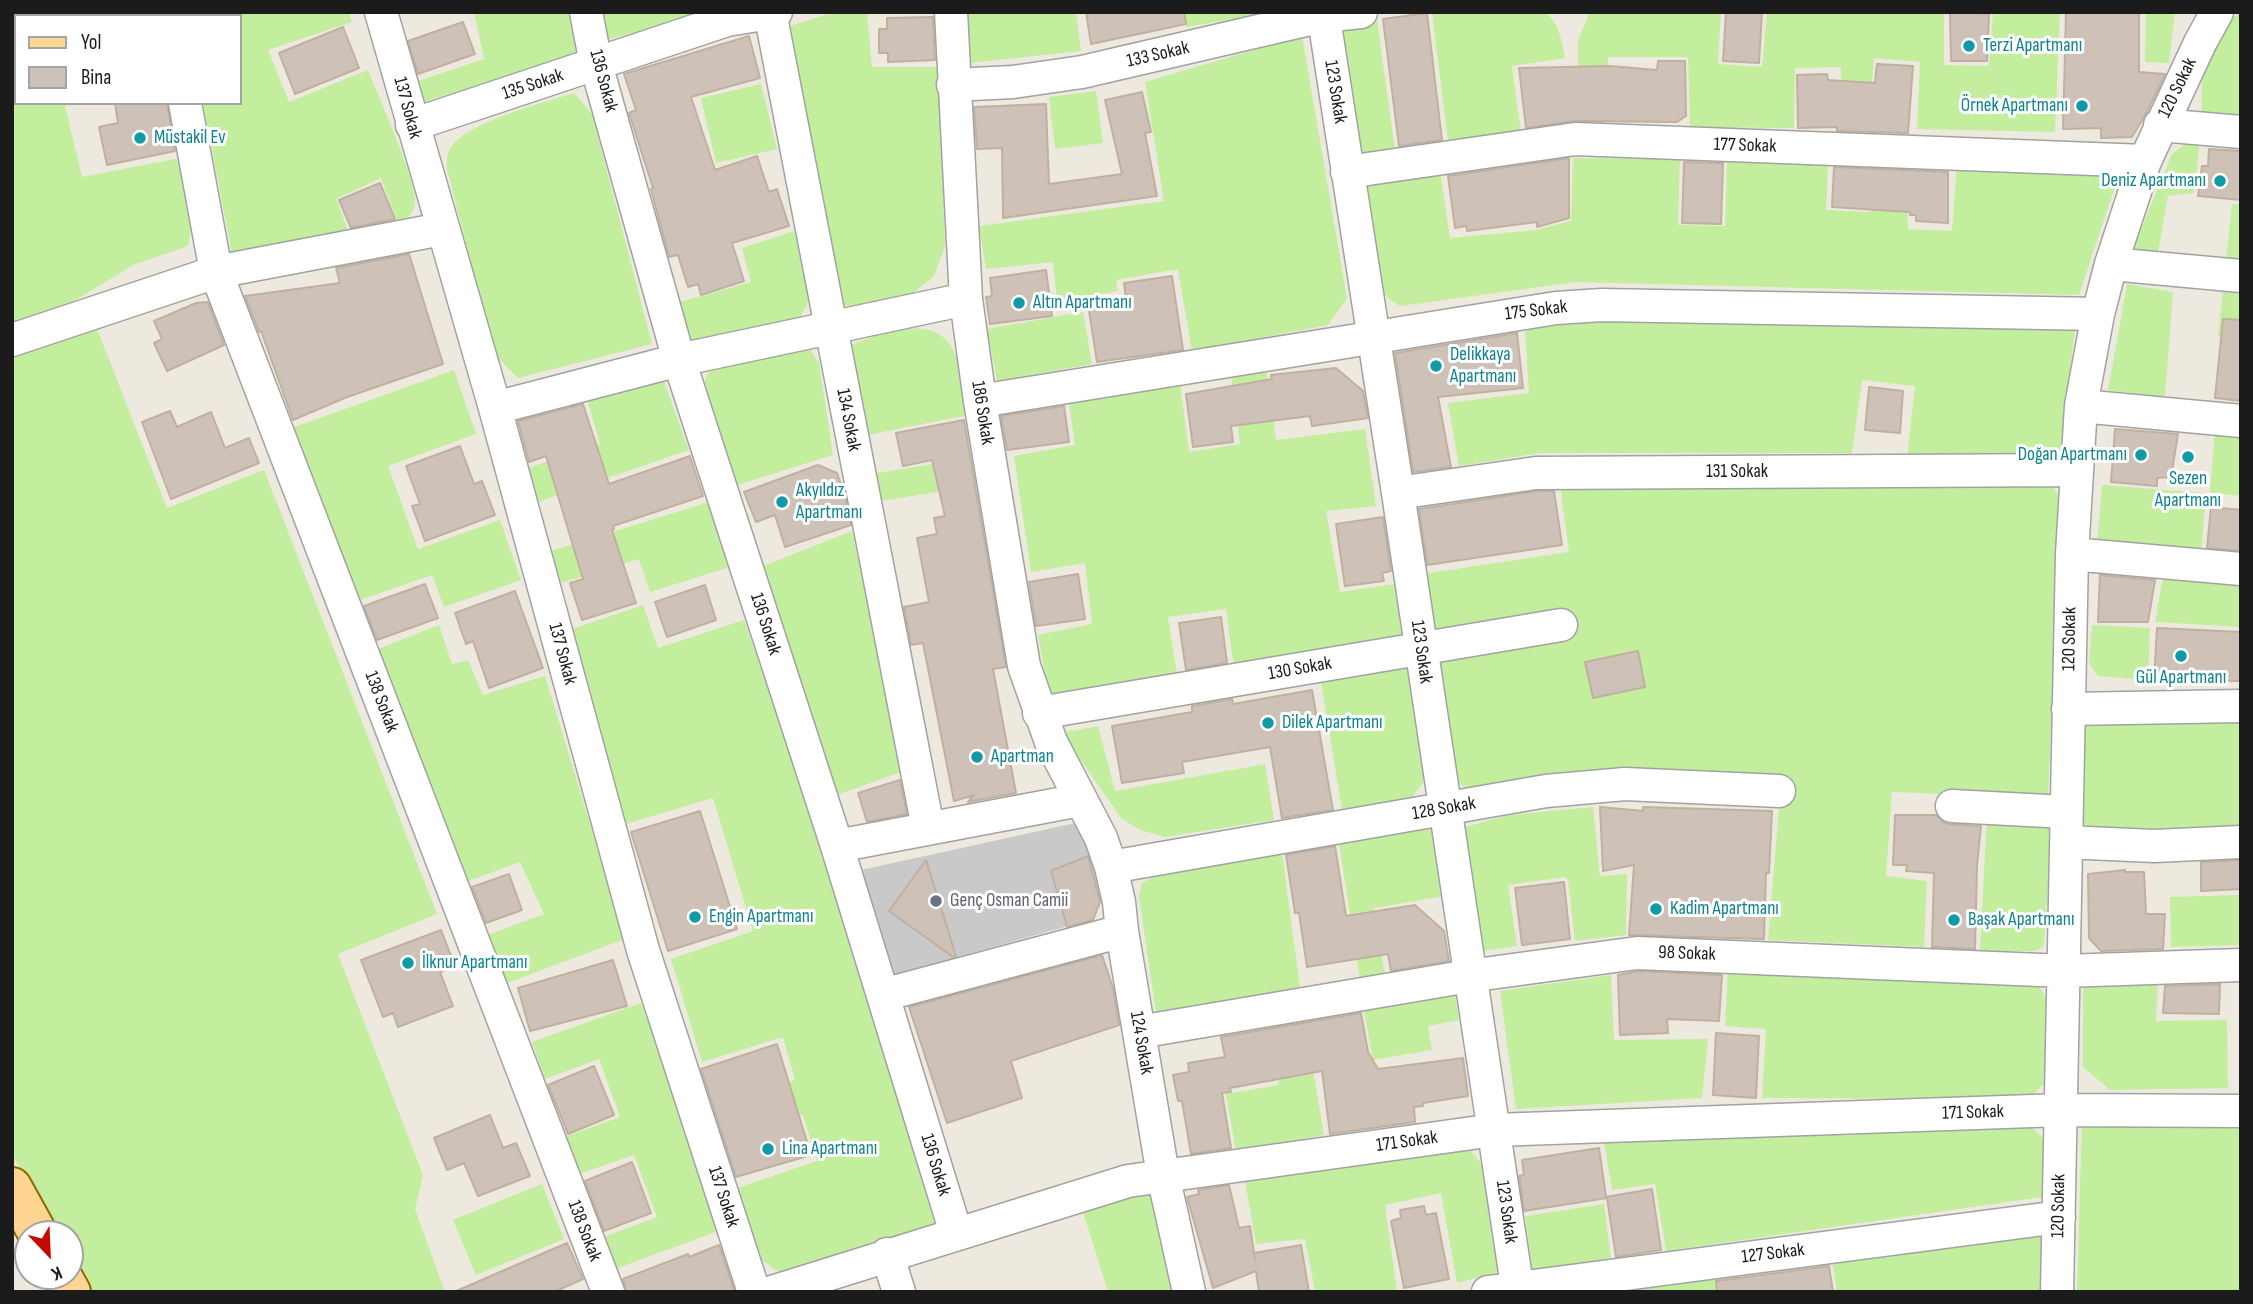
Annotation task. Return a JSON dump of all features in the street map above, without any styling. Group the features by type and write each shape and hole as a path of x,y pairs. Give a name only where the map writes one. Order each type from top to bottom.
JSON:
{"main road":[{"path":"12,1187 30,1220"}],"street":[{"name":"137 Sokak","path":"381,12 495,408 643,950 754,1292"},
{"name":"136 Sokak","path":"586,12 596,64 679,360 837,846 956,1233"},
{"name":"135 Sokak","path":"412,125 727,20 776,12"},
{"name":"186 Sokak","path":"951,12 966,299 980,401 1024,666 1039,713 1080,800"},
{"name":"133 Sokak","path":"953,85 1013,82 1082,72 1323,14 1361,12"},
{"name":"120 Sokak","path":"2057,1292 2072,554 2081,406 2098,314 2111,264 2146,161 2160,125 2217,12"},
{"name":"134 Sokak","path":"771,13 929,828"},
{"name":"123 Sokak","path":"1323,14 1494,1130 1507,1290"},
{"name":"138 Sokak","path":"186,105 216,272 608,1292"},
{"path":"2160,125 2241,132"},
{"name":"177 Sokak","path":"1347,172 1576,139 2146,161"},
{"path":"12,340 216,272 442,229"},
{"path":"2111,264 2241,276"},
{"path":"495,408 679,360 966,299"},
{"name":"175 Sokak","path":"980,401 1545,309 1602,305 2098,314"},
{"path":"2081,406 2241,421"},
{"name":"131 Sokak","path":"1398,493 1536,473 2076,470"},
{"path":"2072,554 2241,569"},
{"name":"130 Sokak","path":"1039,713 1561,625"},
{"path":"2068,709 2241,706"},
{"name":"128 Sokak","path":"1111,867 1546,791 1625,785 1779,791"},
{"path":"837,846 1080,800"},
{"name":"124 Sokak","path":"1080,800 1101,838 1119,902 1163,1175 1189,1292"},
{"path":"1952,806 2154,846 2241,842"},
{"path":"883,995 1122,931"},
{"name":"98 Sokak","path":"1139,1032 1469,976 1637,953 2064,971 2241,965"},
{"name":"171 Sokak","path":"772,1292 1128,1181 1494,1130 2061,1110 2241,1111"},
{"name":"127 Sokak","path":"1507,1290 2059,1217"},
{"path":"887,1254 899,1292"}],"shaded area":[{"path":"1080,822 1104,892 1093,919 893,975 861,870"}],"green space":[{"path":"12,12 153,12 14,14 14,105 67,105 65,106 82,177 186,157 196,204 188,246 133,265 76,300 12,327"},
{"path":"349,12 352,22 268,50 289,102 368,70 411,179 415,204 409,216 398,223 381,178 336,199 351,238 232,254 203,105 242,105 242,14 204,14"},
{"path":"474,12 573,12 582,53 419,103 412,83 484,59"},
{"path":"599,12 711,12 606,40"},
{"path":"966,12 1076,12 1081,51 969,63"},
{"path":"1184,12 1274,12 1186,27"},
{"path":"1432,12 1545,12 1554,21 1565,58 1512,66 1521,133 1448,142"},
{"path":"1590,12 1721,12 1718,64 1762,67 1767,12 1944,12 1944,65 1989,66 1993,12 2060,12 2055,132 1917,129 1920,62 1874,58 1868,129 1840,129 1841,67 1795,68 1794,128 1690,127 1688,57 1608,57 1606,123 1578,123 1578,40"},
{"path":"2146,12 2175,12 2169,63 2145,62"},
{"path":"2241,12 2241,117 2202,114 2202,85 2206,67 2228,24"},
{"path":"828,14 867,14 872,67 938,67 945,246 934,276 913,293 869,310 833,304 790,26"},
{"path":"1377,20 1395,150 1359,154 1342,25"},
{"path":"1302,36 1347,298 1328,325 1192,351 1178,269 1116,280 1118,291 1057,302 1053,262 986,269 979,226 1164,201 1145,82"},
{"path":"761,84 777,149 716,163 701,98"},
{"path":"1096,91 1103,143 1055,149 1049,97"},
{"path":"574,93 592,114 652,344 518,378 494,354 447,169 447,155 455,142 485,123"},
{"path":"2200,141 2194,193 2168,196 2158,252 2132,251 2172,154 2188,142"},
{"path":"1573,158 1680,159 1678,225 1725,226 1727,160 1828,162 1826,210 1871,212 1877,159 1906,158 1908,229 1952,231 1957,164 2104,174 2115,187 2079,295 1576,282 1400,306 1382,294 1364,180 1440,171 1450,238 1536,230 1571,221"},
{"path":"2232,204 2241,205 2241,262 2226,261"},
{"path":"794,231 811,296 800,318 788,327 692,342 683,330 673,304 751,282 742,248"},
{"path":"2127,284 2173,292 2165,397 2108,390"},
{"path":"2223,292 2241,294 2241,338 2218,335"},
{"path":"1083,312 1092,364 997,381 987,329"},
{"path":"1614,321 2075,328 2059,460 1907,458 1915,386 1862,380 1852,453 1540,453 1459,466 1448,403 1529,393 1525,328"},
{"path":"96,326 167,508 264,470 437,914 338,954 423,1175 415,1209 445,1292 89,1292 84,1283 84,1220 49,1220 12,1154 12,355"},
{"path":"895,328 929,330 947,341 961,371 968,415 867,435 847,363 851,345"},
{"path":"809,348 819,363 833,455 737,485 701,394 708,372"},
{"path":"454,370 476,434 388,466 418,549 500,520 521,580 444,607 432,575 354,602 292,428"},
{"path":"1266,371 1276,440 1365,429 1376,506 1326,511 1340,592 1395,584 1402,638 1234,668 1226,609 1168,617 1177,674 1049,696 1038,635 1092,624 1085,563 1031,572 1014,456 1075,445 1068,396 1180,383 1189,452 1240,444 1231,375"},
{"path":"663,379 689,450 535,503 525,469 600,444 586,395"},
{"path":"2215,429 2241,431 2241,496 2210,493"},
{"path":"976,457 980,485 881,501 877,473"},
{"path":"1560,485 2052,485 2060,499 2048,798 1892,792 1886,876 1927,881 1924,947 1768,940 1781,784 1473,796 1450,774 1423,574 1569,552"},
{"path":"2102,485 2206,493 2201,554 2097,546"},
{"path":"709,502 730,567 650,592 639,559 561,583 551,551"},
{"path":"852,531 904,771 837,795 761,567"},
{"path":"2164,572 2241,583 2241,627 2155,622"},
{"path":"643,605 658,648 744,620 821,841 935,1225 793,1274 777,1271 762,1260 737,1188 817,1161 803,1115 724,1140 714,1109 795,1080 783,1037 702,1062 671,959 753,931 713,798 626,824 572,629"},
{"path":"439,625 452,664 468,660 483,695 545,676 625,939 504,984 485,936 544,914 520,862 463,883 375,650"},
{"path":"2092,625 2150,628 2148,680 2098,676 2089,663"},
{"path":"1408,659 1426,779 1412,797 1342,810 1320,676"},
{"path":"2241,715 2241,826 2084,830 2081,719"},
{"path":"1098,726 1115,791 1265,764 1274,820 1165,837 1140,830 1121,818 1062,733"},
{"path":"1593,807 1600,876 1627,874 1626,935 1575,941 1568,880 1565,877 1508,885 1517,946 1482,951 1465,827 1509,815"},
{"path":"1987,815 2052,821 2044,946 2035,951 1980,951"},
{"path":"1434,828 1445,896 1374,908 1385,975 1360,979 1339,843"},
{"path":"1282,853 1300,987 1156,1012 1139,897 1142,883 1184,861"},
{"path":"2241,895 2241,945 2171,947 2170,897"},
{"path":"1728,969 2037,984 2051,1005 2048,1080 2028,1099 1762,1098 1766,1029 1725,1026"},
{"path":"1611,975 1614,1040 1708,1039 1702,1098 1516,1109 1500,991"},
{"path":"2158,981 2156,1021 2227,1020 2228,1088 2110,1090 2083,1067 2083,985"},
{"path":"1455,995 1459,1020 1428,1026 1432,1050 1373,1060 1364,1011"},
{"path":"641,1003 724,1229 615,1269 604,1237 657,1217 634,1155 579,1174 565,1137 620,1117 599,1059 545,1079 532,1042"},
{"path":"1304,1017 1324,1135 1236,1151 1226,1094 1279,1085 1269,1023"},
{"path":"2082,1121 2241,1126 2241,1292 2077,1292"},
{"path":"2030,1125 2047,1143 2050,1185 2042,1197 1666,1251 1655,1184 1612,1190 1603,1136"},
{"path":"1467,1147 1492,1176 1499,1272 1457,1283 1441,1193 1385,1205 1397,1291 1315,1292 1305,1239 1256,1244 1245,1181"},
{"path":"542,1184 564,1239 476,1275 453,1220"},
{"path":"1129,1192 1155,1197 1177,1292 1108,1292 1083,1212"},
{"path":"1604,1204 1611,1258 1532,1270 1525,1216"},
{"path":"2042,1231 2042,1292 1837,1292 1832,1259"},
{"path":"1738,1274 1742,1292 1622,1292 1621,1286"}],"building":[{"path":"1086,12 1184,12 1186,24 1091,44"},
{"path":"1726,12 1762,12 1759,63 1723,61"},
{"name":"Terzi Apartmanı","path":"1950,12 1989,14 1987,61 1951,61"},
{"path":"2066,12 2139,12 2139,72 2165,74 2132,137 2101,138 2101,128 2063,129"},
{"path":"1427,13 1442,140 1399,146 1383,19"},
{"path":"933,17 935,60 888,62 888,53 879,53 879,29 887,29 887,18"},
{"path":"463,22 475,54 418,74 408,41"},
{"path":"343,27 359,68 295,94 279,53"},
{"path":"749,36 760,78 691,97 715,170 757,156 769,192 777,189 789,226 732,243 744,281 701,295 698,284 688,287 678,255 669,257 651,189 653,188 629,113 636,110 624,74"},
{"path":"1658,61 1685,61 1686,116 1677,122 1575,121 1526,128 1519,68 1610,66 1657,70"},
{"path":"1877,64 1913,66 1908,133 1837,131 1837,127 1798,128 1797,75 1827,74 1828,80 1875,83"},
{"path":"1142,92 1151,132 1145,133 1157,196 1003,218 1002,148 977,149 974,107 1046,104 1049,184 1122,174 1105,100"},
{"name":"Müstakil Ev","path":"115,105 167,105 175,151 107,165 99,127 118,123"},
{"name":"Deniz Apartmanı","path":"2209,149 2241,151 2241,200 2198,196 2202,166 2208,166"},
{"path":"1569,158 1569,218 1537,227 1537,222 1467,231 1466,226 1455,228 1448,176"},
{"path":"1684,162 1723,163 1721,224 1682,223"},
{"path":"1834,167 1948,172 1948,223 1916,221 1916,215 1910,215 1910,212 1832,207"},
{"path":"380,183 395,219 351,228 339,200"},
{"path":"409,254 443,364 347,397 293,420 261,331 259,332 245,296 340,283 336,268"},
{"name":"Altın Apartmanı","path":"1046,270 1052,316 990,324 986,297 992,296 990,278"},
{"path":"1172,276 1183,350 1097,362 1088,304 1126,298 1124,283"},
{"path":"208,302 224,345 167,371 154,343 162,339 154,321 196,303"},
{"path":"2223,319 2241,320 2241,401 2215,398"},
{"path":"1517,333 1523,388 1438,397 1451,467 1413,472 1395,353"},
{"path":"1336,368 1363,391 1368,418 1312,426 1310,416 1231,426 1233,442 1193,447 1186,394 1272,379 1271,375"},
{"path":"1869,387 1903,391 1900,433 1865,430"},
{"path":"583,404 609,484 690,456 703,496 613,526 612,530 636,603 582,620 570,583 583,579 546,456 529,462 518,421"},
{"path":"1064,406 1069,442 1007,450 1001,416"},
{"path":"170,411 177,427 211,412 225,448 249,438 259,463 171,499 142,422"},
{"path":"964,420 1006,667 993,669 1016,793 968,802 974,795 954,801 923,643 911,645 904,607 929,602 917,538 937,534 934,518 945,516 932,460 903,466 896,433"},
{"name":"Doğan Apartmanı","path":"2115,429 2178,434 2171,477 2157,478 2157,486 2111,482"},
{"path":"460,446 474,484 482,481 495,515 425,541 412,506 420,504 406,466"},
{"path":"818,465 837,473 851,525 785,547 775,515 756,522 744,492"},
{"path":"1537,491 1554,491 1562,545 1427,565 1419,509"},
{"path":"2211,507 2241,510 2241,551 2207,548"},
{"path":"1383,517 1391,571 1382,573 1384,581 1345,586 1336,524"},
{"path":"1078,574 1085,619 1036,626 1029,582"},
{"path":"2100,575 2155,580 2148,622 2098,622"},
{"path":"425,584 438,618 377,640 364,606"},
{"path":"705,585 716,620 667,637 655,602"},
{"path":"515,591 543,668 489,688 473,641 466,644 455,613"},
{"path":"1221,617 1227,663 1186,670 1179,623"},
{"name":"Gül Apartmanı","path":"2157,628 2241,632 2241,681 2154,680"},
{"path":"1638,651 1645,687 1593,698 1585,662"},
{"path":"1312,690 1333,810 1282,818 1270,747 1182,762 1184,773 1122,783 1112,726 1192,712 1192,706 1232,699 1233,704"},
{"path":"900,780 907,814 867,822 858,793"},
{"path":"1600,807 1643,811 1643,807 1772,811 1769,873 1766,873 1764,939 1629,935 1634,865 1603,871"},
{"path":"700,811 737,929 668,951 631,832"},
{"path":"1895,815 1936,815 1943,822 1950,824 1981,826 1975,949 1932,947 1934,873 1906,871 1907,865 1893,865"},
{"path":"1335,846 1346,916 1415,905 1444,931 1449,961 1391,971 1388,954 1307,967 1286,855"},
{"path":"1088,856 1100,902 1093,920 1067,927 1051,871"},
{"path":"926,860 956,956 953,957 889,911"},
{"path":"2241,860 2241,889 2201,891 2201,862"},
{"path":"2125,870 2144,872 2146,914 2165,914 2163,949 2101,951 2089,938 2088,874"},
{"path":"509,874 522,910 486,923 472,887"},
{"path":"1564,882 1570,939 1522,945 1515,888"},
{"path":"441,930 455,966 440,972 453,1006 398,1027 393,1013 383,1017 361,960"},
{"path":"1102,955 1113,988 1119,1025 1011,1061 1022,1098 947,1123 909,1007"},
{"path":"613,960 627,1006 530,1031 518,988"},
{"path":"1638,971 1722,975 1719,1021 1667,1019 1668,1033 1620,1035 1618,975"},
{"path":"2220,984 2219,1014 2163,1013 2165,986"},
{"path":"1361,1013 1368,1052 1378,1069 1463,1058 1468,1096 1423,1103 1423,1106 1414,1107 1415,1122 1330,1134 1322,1071 1230,1088 1231,1092 1222,1093 1231,1148 1191,1154 1182,1101 1178,1101 1173,1075 1189,1072 1188,1063 1225,1057 1221,1037"},
{"path":"1716,1033 1759,1036 1756,1098 1713,1095"},
{"path":"777,1044 811,1155 736,1177 701,1069"},
{"path":"594,1066 614,1115 568,1134 548,1085"},
{"path":"490,1115 503,1148 516,1143 530,1176 478,1196 464,1163 447,1170 434,1138"},
{"path":"1599,1148 1606,1197 1652,1189 1661,1250 1616,1257 1607,1198 1524,1211 1519,1176 1524,1175 1522,1160"},
{"path":"632,1162 651,1213 604,1231 585,1181"},
{"path":"1229,1185 1239,1228 1250,1226 1255,1260 1254,1253 1301,1245 1309,1292 1259,1292 1256,1271 1213,1288 1187,1197 1199,1194 1198,1190"},
{"path":"1424,1206 1426,1215 1436,1213 1449,1279 1404,1288 1391,1221 1401,1218 1400,1210"},
{"path":"567,1243 583,1279 554,1292 454,1292"},
{"path":"719,1245 735,1292 626,1292 623,1279"},
{"path":"1829,1266 1833,1292 1717,1292 1716,1281"}],"place":[{"name":"Terzi Apartmanı","path":"1969,46"},
{"name":"Örnek Apartmanı","path":"2082,106"},
{"name":"Müstakil Ev","path":"140,138"},
{"name":"Deniz Apartmanı","path":"2220,181"},
{"name":"Altın Apartmanı","path":"1019,303"},
{"name":"Delikkaya Apartmanı","path":"1436,366"},
{"name":"Doğan Apartmanı","path":"2141,455"},
{"name":"Sezen Apartmanı","path":"2188,457"},
{"name":"Akyıldız Apartmanı","path":"782,502"},
{"name":"Gül Apartmanı","path":"2181,656"},
{"name":"Dilek Apartmanı","path":"1268,723"},
{"name":"Apartman","path":"977,757"},
{"name":"Genç Osman Camii","path":"936,901"},
{"name":"Kadim Apartmanı","path":"1656,909"},
{"name":"Engin Apartmanı","path":"695,917"},
{"name":"Başak Apartmanı","path":"1954,920"},
{"name":"İlknur Apartmanı","path":"408,963"},
{"name":"Lina Apartmanı","path":"768,1149"}]}
